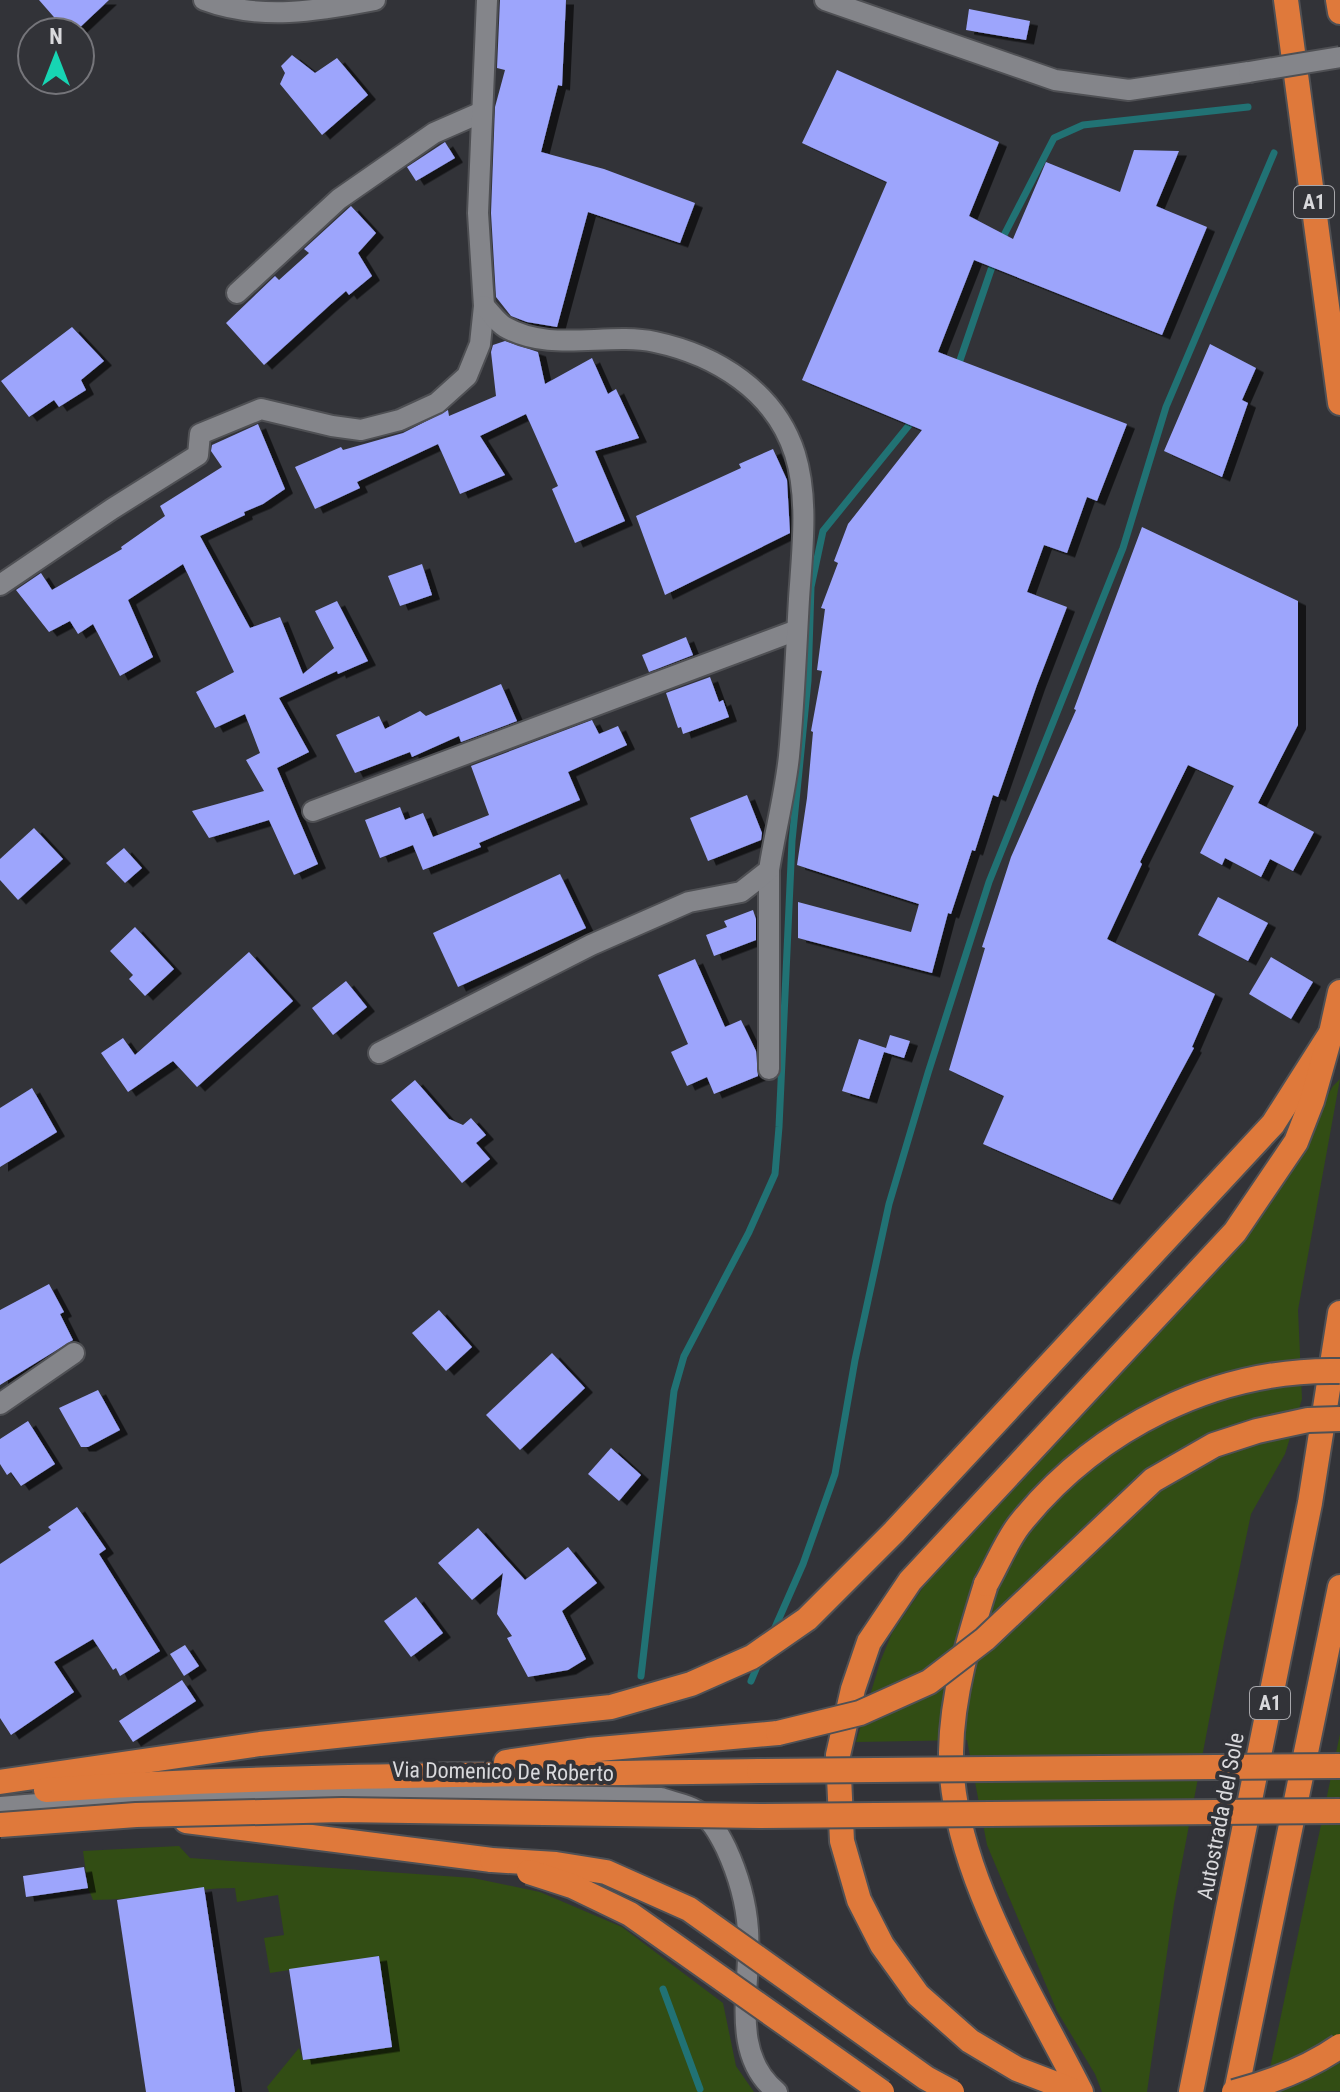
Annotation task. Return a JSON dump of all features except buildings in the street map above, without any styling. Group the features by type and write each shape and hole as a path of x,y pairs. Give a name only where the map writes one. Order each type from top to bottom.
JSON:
{"highway":[{"name":"A1","path":"1286,0 1340,403"},
{"path":"1338,0 1340,12"},
{"path":"1079,2092 1017,2069 970,2041 918,1995 882,1945 859,1900 842,1841 838,1755 853,1689 869,1642 910,1581 1235,1232 1296,1142 1312,1101 1340,992"},
{"path":"0,1782 260,1744 611,1707 691,1684 752,1657 807,1619 894,1532 1273,1124 1331,1033"},
{"name":"Autostrada del Sole","path":"1191,2092 1310,1503 1340,1313"},
{"path":"1079,2092 985,1903 955,1802 951,1752 956,1699 986,1584 1018,1527 1065,1476 1116,1436 1175,1403 1236,1381 1281,1373 1340,1371"},
{"path":"412,1776 588,1750 778,1733 860,1713 929,1682 985,1639 1153,1480 1214,1445 1257,1431 1308,1420 1340,1419"},
{"name":"A1","path":"1235,2092 1340,1587"},
{"path":"0,1793 136,1784 412,1776 1340,1766"},
{"path":"0,1825 136,1815 342,1810 760,1816 1340,1811"},
{"path":"136,1815 606,1872 689,1909 926,2078 952,2092"},
{"path":"492,1860 572,1886 630,1914 882,2092"},
{"path":"1235,2092 1315,2064 1340,2046"}],"street":[{"path":"204,0 220,6 266,13 317,11 375,0"},
{"path":"0,585 198,455 200,434 261,409 361,430 400,420 437,403 467,376 480,344 484,306 478,213 487,0"},
{"path":"825,0 1055,80 1129,90 1340,57"},
{"path":"237,293 339,199 434,133 482,112"},
{"path":"484,306 503,326 524,336 555,340 652,341 696,353 728,369 759,394 783,427 794,453 802,486 797,630 789,759 769,870 769,1069"},
{"path":"313,811 797,630"},
{"path":"379,1053 591,945 689,902 741,892 769,870"},
{"path":"0,1404 74,1353"},
{"name":"Via Domenico De Roberto","path":"0,1807 69,1801 357,1792 661,1798 698,1810 718,1831 740,1878 748,1931 745,2000 750,2057 766,2083 777,2092"}],"green space":[{"path":"1340,1079 1298,1310 1302,1399 1285,1454 1251,1514 1174,1904 1147,2092 1102,2092 1095,2074 1057,2011 987,1845 967,1740 856,1742 892,1633 939,1564 1213,1275 1267,1203 1333,1086"},
{"path":"1340,1734 1340,2091 1265,2092"},
{"path":"179,1846 190,1858 473,1878 540,1892 622,1927 723,2003 736,2066 754,2092 269,2092 267,2087 299,2048 303,2060 392,2047 379,1956 270,1973 264,1938 284,1935 278,1895 237,1902 235,1888 93,1900 88,1888 83,1851"}],"waterway":[{"path":"1001,241 1054,138 1083,125 1248,107"},
{"path":"773,1632 803,1564 835,1474 855,1360 889,1204 989,882 1123,548 1166,407 1274,153"},
{"path":"958,366 994,261"},
{"path":"641,1676 674,1391 684,1356 749,1232 775,1174 792,841 808,681 811,587 823,531 914,419"},
{"path":"751,1681 759,1662"},
{"path":"663,1989 700,2089"}]}
